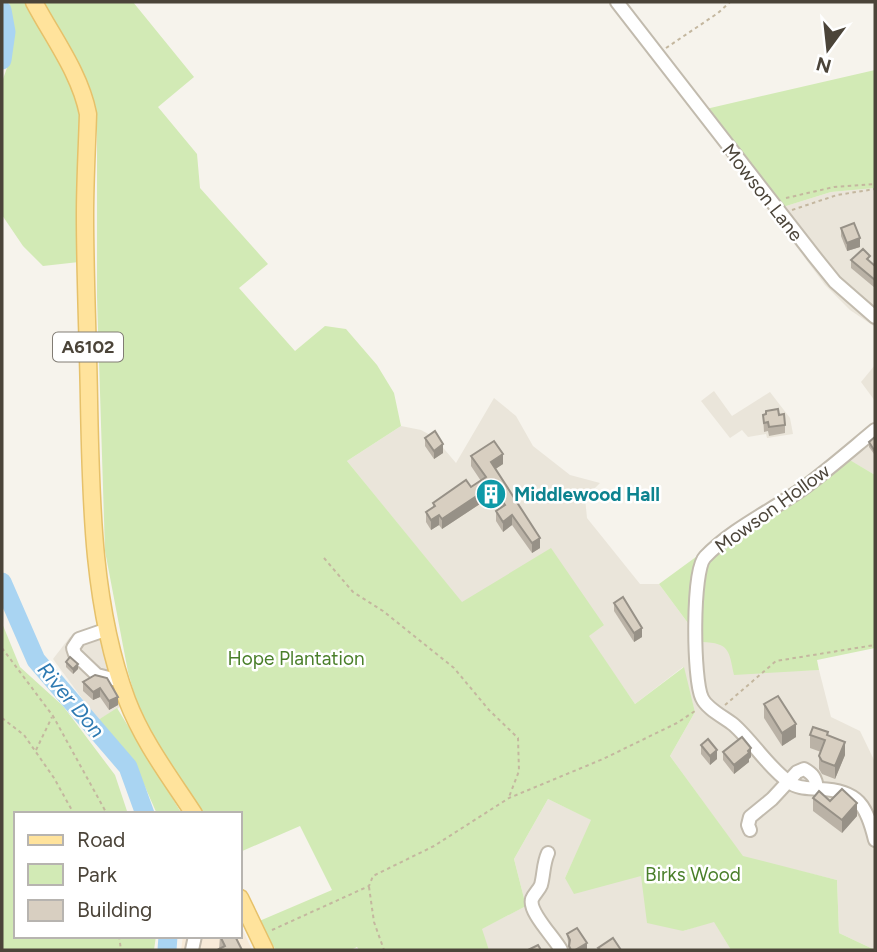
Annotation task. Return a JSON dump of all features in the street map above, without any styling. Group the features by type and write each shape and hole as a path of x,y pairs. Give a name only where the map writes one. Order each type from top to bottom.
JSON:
{"main road":[{"name":"A6102","path":"34,2 76,79 88,114 85,216 90,444 94,522 108,629 128,702 149,747 193,812"},
{"path":"242,902 261,943"}],"street":[{"name":"Mowson Lane","path":"617,2 835,282 875,317"},
{"name":"Mowson Hollow","path":"706,704 699,690 695,654 697,576 704,558 756,517 804,488 875,430"},
{"path":"108,629 79,639 73,648 75,654 97,675 121,681"},
{"path":"706,704 744,735 788,782 805,789 842,792 858,800 869,816 875,840"},
{"path":"750,830 750,817 772,799 797,772 804,769 812,773 817,780 817,789"},
{"path":"548,853 543,863 541,884 532,903 544,927 556,939 561,950"}],"path":[{"path":"658,56 730,2"},
{"path":"778,212 785,198 822,190 875,184"},
{"path":"778,212 836,195 875,189"},
{"path":"324,558 353,592 383,611 454,668 489,710 518,738 519,771 509,798"},
{"path":"384,950 374,922 369,886 373,876 434,846 509,798 603,759 677,723 706,704 722,707 776,661 875,645"},
{"path":"2,648 53,716 106,812"},
{"path":"35,752 53,716"},
{"path":"2,718 24,736 54,778 73,812"},
{"path":"261,943 369,886"}],"shaded area":[{"path":"875,188 875,327 850,310 825,285 784,230 783,207 831,192"},
{"path":"875,365 875,401 861,382"},
{"path":"714,391 732,416 770,392 790,418 793,434 767,438 766,434 748,437 742,430 730,438 701,401"},
{"path":"494,398 516,416 533,446 570,475 600,483 585,498 587,518 640,584 659,584 702,642 719,642 729,651 785,671 819,670 831,717 860,731 875,762 875,950 839,933 837,880 743,857 670,756 695,712 683,667 635,704 588,636 604,624 462,603 347,461 401,426 421,430 434,437 456,463"},
{"path":"875,432 875,475 844,457"},
{"path":"99,625 122,706 98,720 53,659 70,637"},
{"path":"548,799 592,820 565,878 641,876 683,931 714,921 731,950 489,950 481,929 526,906 514,859"},
{"path":"242,928 252,950 181,950 183,938 242,938"}],"green space":[{"path":"9,2 27,2 76,94 81,114 79,262 43,266 23,246 2,215 2,82 10,59 14,28"},
{"name":"Hope Plantation","path":"43,2 133,2 194,77 158,107 197,154 200,188 268,264 239,288 295,351 325,326 346,329 377,365 394,393 401,426 347,461 462,602 551,548 604,625 589,636 635,704 684,667 695,712 670,756 743,856 837,880 839,933 875,950 731,950 714,922 683,931 647,923 641,876 574,894 565,878 591,820 548,799 514,859 526,906 482,929 489,950 359,950 357,947 351,950 276,950 257,922 332,890 300,826 242,851 242,812 197,812 145,731 128,672 105,551 97,297 97,127 91,90"},
{"path":"875,70 875,188 831,192 783,207 706,109"},
{"path":"838,453 875,475 875,648 817,660 819,670 734,675 727,650 718,644 702,642 659,584"},
{"path":"2,623 20,667 63,706 115,775 127,812 14,812 14,938 156,938 154,950 2,950"},
{"path":"117,708 181,812 156,812 135,764 98,720"}],"building":[{"path":"854,223 860,238 847,243 841,228"},
{"path":"863,249 870,256 867,259 875,266 875,280 851,260"},
{"path":"778,409 779,415 784,414 785,425 769,427 768,422 764,423 763,415 766,411"},
{"path":"435,431 443,444 434,451 425,438"},
{"path":"875,437 875,449 874,450 869,442"},
{"path":"494,441 503,454 491,462 540,538 532,543 512,515 503,522 496,511 505,505 492,486 442,519 439,515 431,520 426,512 435,506 433,503 466,480 471,487 486,477 471,456"},
{"path":"623,597 642,628 634,633 614,603"},
{"path":"70,657 78,664 73,669 66,662"},
{"path":"95,675 107,678 118,697 109,701 100,688 93,692 83,682"},
{"path":"778,696 796,724 782,733 764,704"},
{"path":"813,727 845,742 835,766 822,761 819,756 825,740 810,735"},
{"path":"742,737 751,748 749,753 734,765 723,752"},
{"path":"708,739 717,750 710,756 701,745"},
{"path":"842,789 857,803 842,820 813,798 819,791 830,801"},
{"path":"577,928 587,943 571,950 567,934"},
{"path":"221,938 236,938 242,950 219,949 225,946"},
{"path":"613,938 621,950 598,948"},
{"path":"538,945 541,950 528,950"}],"waterway":[{"name":"River Don","path":"2,10 6,32 2,60"},
{"name":"River Don","path":"2,582 36,660 128,767 144,812"},
{"name":"River Don","path":"167,950 168,938"}],"place":[{"name":"Middlewood Hall","path":"491,494"}],"park label":[{"name":"Birks Wood","path":"693,874"}]}
